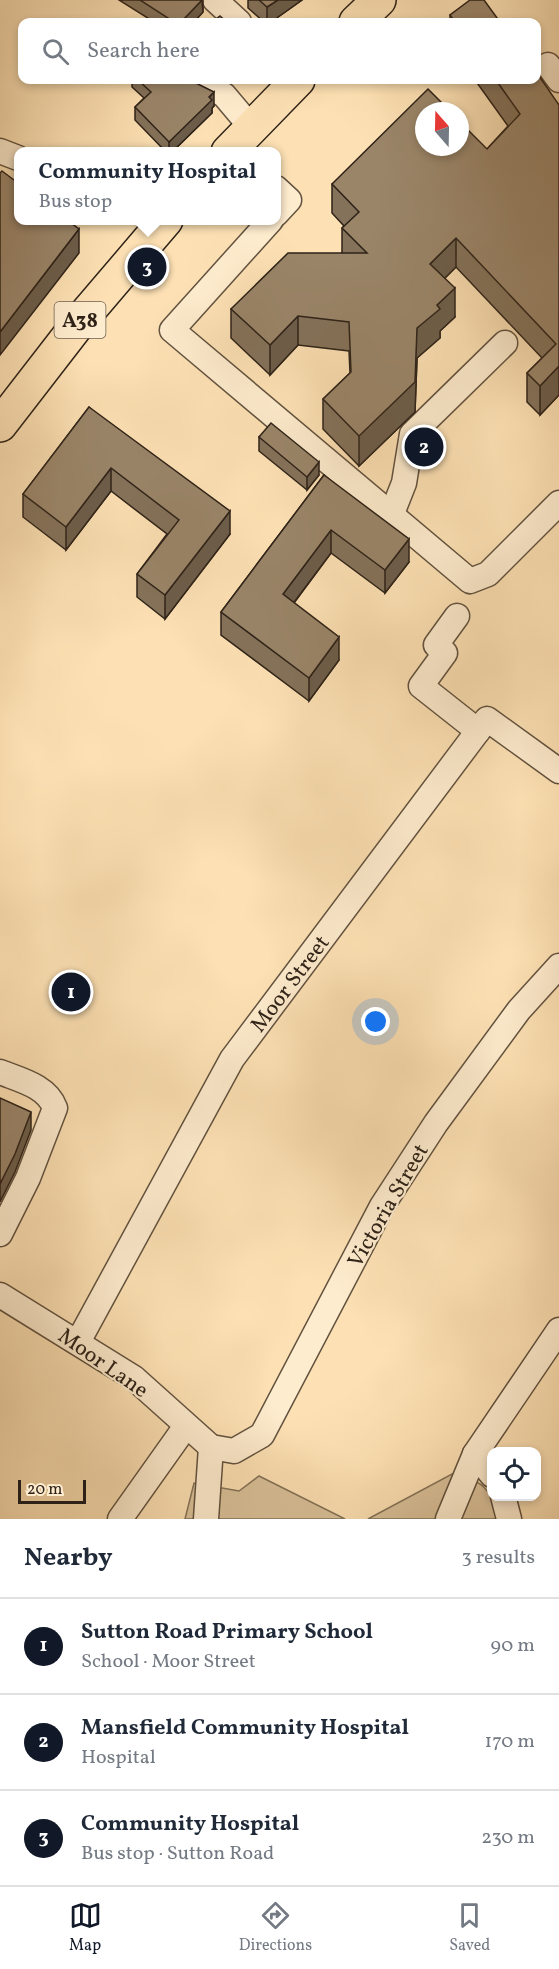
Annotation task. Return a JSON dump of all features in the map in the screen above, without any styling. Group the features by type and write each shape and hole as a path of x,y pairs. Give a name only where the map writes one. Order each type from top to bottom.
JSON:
{"highway":[{"path":"360,18 379,0"},
{"path":"238,144 294,84"},
{"name":"A38","path":"0,425 85,315 162,225"}],"street":[{"path":"215,0 235,18"},
{"path":"203,84 224,95 238,144"},
{"path":"0,151 14,156"},
{"path":"281,193 289,200 281,209"},
{"path":"266,225 171,330 470,581 488,574 559,503"},
{"path":"391,516 404,483 412,434 505,343"},
{"path":"457,616 436,645 445,653 421,686 478,731 487,719 559,771"},
{"name":"Moor Street","path":"78,1342 232,1059 478,731"},
{"name":"Victoria Street","path":"223,1449 262,1435 382,1206 436,1123 519,1010 559,966"},
{"path":"0,1072 40,1089 51,1097 55,1108 28,1178 0,1234"},
{"name":"Moor Lane","path":"0,1295 134,1378 186,1426 223,1449"},
{"path":"448,1519 475,1454 559,1330"},
{"path":"120,1519 186,1426"},
{"path":"206,1519 223,1449"},
{"path":"475,1454 487,1469"},
{"path":"504,1501 509,1519"}],"shaded area":[{"path":"452,1474 479,1483 487,1491 487,1501 493,1501 500,1519 368,1519"},
{"path":"259,1476 345,1519 185,1519 194,1483 239,1491"}],"building":[{"path":"140,0 202,0 185,18 168,18"},
{"path":"259,0 278,0 267,7"},
{"path":"470,0 484,0 497,18 452,18 450,15"},
{"path":"541,79 559,105 559,366 540,386 527,373 556,344 456,238 430,264 455,288 437,305 440,309 417,328 415,382 359,436 323,399 351,372 349,322 298,316 270,345 231,309 288,253 367,253 342,228 359,212 332,184 428,89 441,102 415,102 415,156 469,156 469,131 487,149 520,114 499,84 541,84"},
{"path":"142,84 198,84 214,92 209,97 212,100 169,142 135,107 151,92"},
{"path":"2,171 14,180 14,225 74,225 79,229 0,332 0,173"},
{"path":"89,407 230,511 165,595 137,574 179,520 111,468 66,527 23,494"},
{"path":"271,423 319,462 307,477 259,437"},
{"path":"324,475 409,539 385,570 331,530 283,594 339,637 309,678 221,612"},
{"path":"0,1098 31,1112 15,1154 0,1184"}],"place":[{"name":"Community Hospital","path":"147,267"},
{"name":"Mansfield Community Hospital","path":"424,447"},
{"name":"Sutton Road Primary School","path":"71,992"}]}
